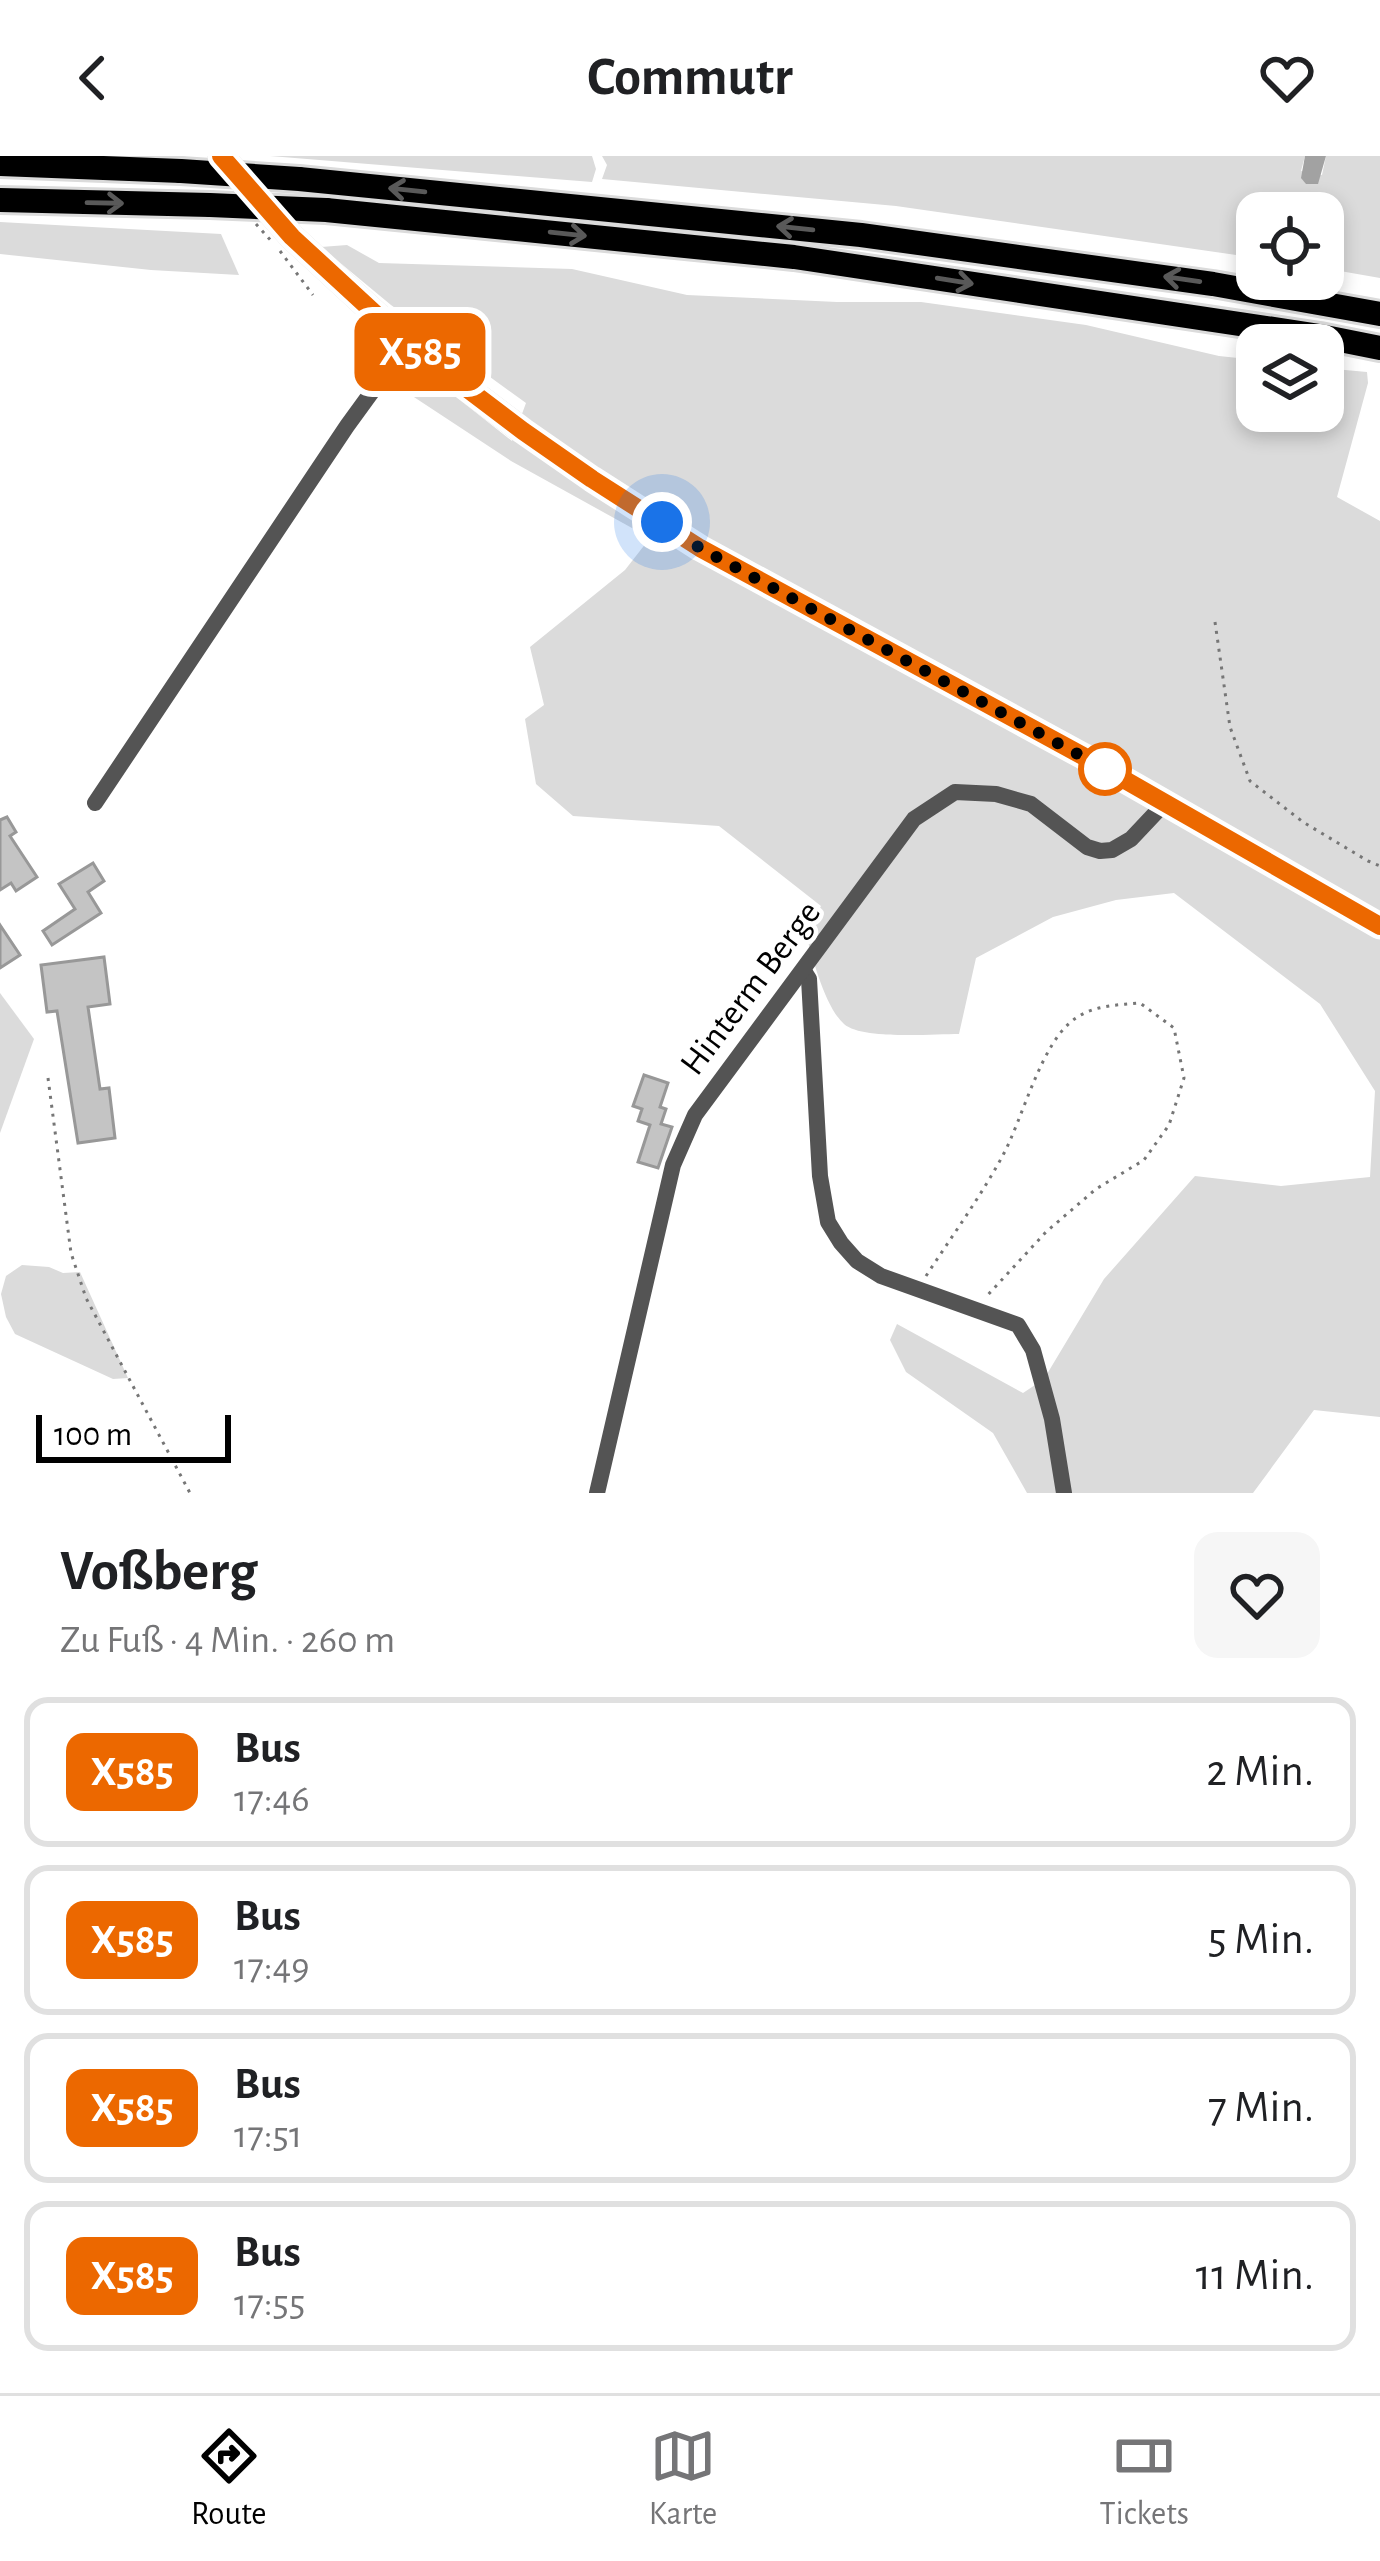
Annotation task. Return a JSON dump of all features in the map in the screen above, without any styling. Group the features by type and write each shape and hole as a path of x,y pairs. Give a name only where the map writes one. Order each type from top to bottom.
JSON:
{"highway":[{"path":"0,164 298,179 861,235 1213,284 1380,314"},
{"path":"0,200 326,210 794,257 1380,348"}],"main road":[{"path":"221,156 292,237 540,443 700,548 1083,756 1380,926"}],"street":[{"path":"94,803 347,425 410,339"},
{"name":"Hinterm Berge","path":"597,1493 673,1165 695,1115 914,819 955,793 996,794 1031,804 1087,847 1100,851 1131,839 1164,804"},
{"path":"804,971 809,979 820,1176 828,1222 857,1261 881,1276 1018,1325 1033,1350 1052,1419 1064,1493"}],"path":[{"path":"1215,622 1230,727 1250,781 1303,822 1380,866"},
{"path":"917,1289 966,1220 1005,1151 1054,1041 1075,1018 1098,1008 1140,1003 1174,1028 1184,1078 1168,1124 1144,1160 1096,1189 1046,1232 976,1308"},
{"path":"49,1078 71,1253 86,1298 190,1493"}],"shaded area":[{"path":"270,156 592,156 596,169 592,182"},
{"path":"602,156 1305,156 1301,171 1322,175 1326,156 1380,156 1380,278 1344,272 1344,192 1236,192 1236,255 896,206 602,179 607,165"},
{"path":"1305,156 1326,156 1318,184 1306,184 1301,178"},
{"path":"0,222 221,234 239,275 0,254"},
{"path":"347,245 379,263 572,269 687,295 921,302 1086,325 1236,358 1236,432 1344,432 1344,370 1367,372 1337,497 1380,521 1380,1417 1314,1410 1253,1493 1027,1493 993,1433 906,1372 890,1340 897,1324 1023,1393 1044,1379 1104,1279 1195,1176 1281,1186 1370,1177 1375,1091 1320,1004 1174,893 1116,900 1053,917 976,958 959,1034 866,1032 844,1024 820,982 806,935 821,906 719,826 573,816 536,784 525,719 544,705 530,647 625,570 650,538 511,461 385,378 407,358 512,441 526,403 391,305 321,247"},
{"path":"0,993 34,1039 0,1133"},
{"path":"22,1265 80,1272 128,1378 113,1379 15,1334 1,1294 6,1276"}],"building":[{"path":"7,817 16,832 10,836 37,877 16,891 11,883 0,890 0,820"},
{"path":"93,863 104,881 88,892 101,913 52,945 43,931 75,909 59,884"},
{"path":"0,925 20,955 0,968"},
{"path":"104,957 110,1004 88,1007 100,1089 109,1088 115,1138 78,1143 57,1011 47,1012 41,965"},
{"path":"644,1075 668,1083 660,1107 666,1109 661,1124 672,1127 658,1168 638,1162 650,1125 638,1121 642,1109 633,1106"}],"bus line":[{"name":"X585","path":"221,156 292,237 407,343 592,479 700,548 1083,756 1380,926"}],"route":[{"path":"662,522 700,548 1105,769"}]}
